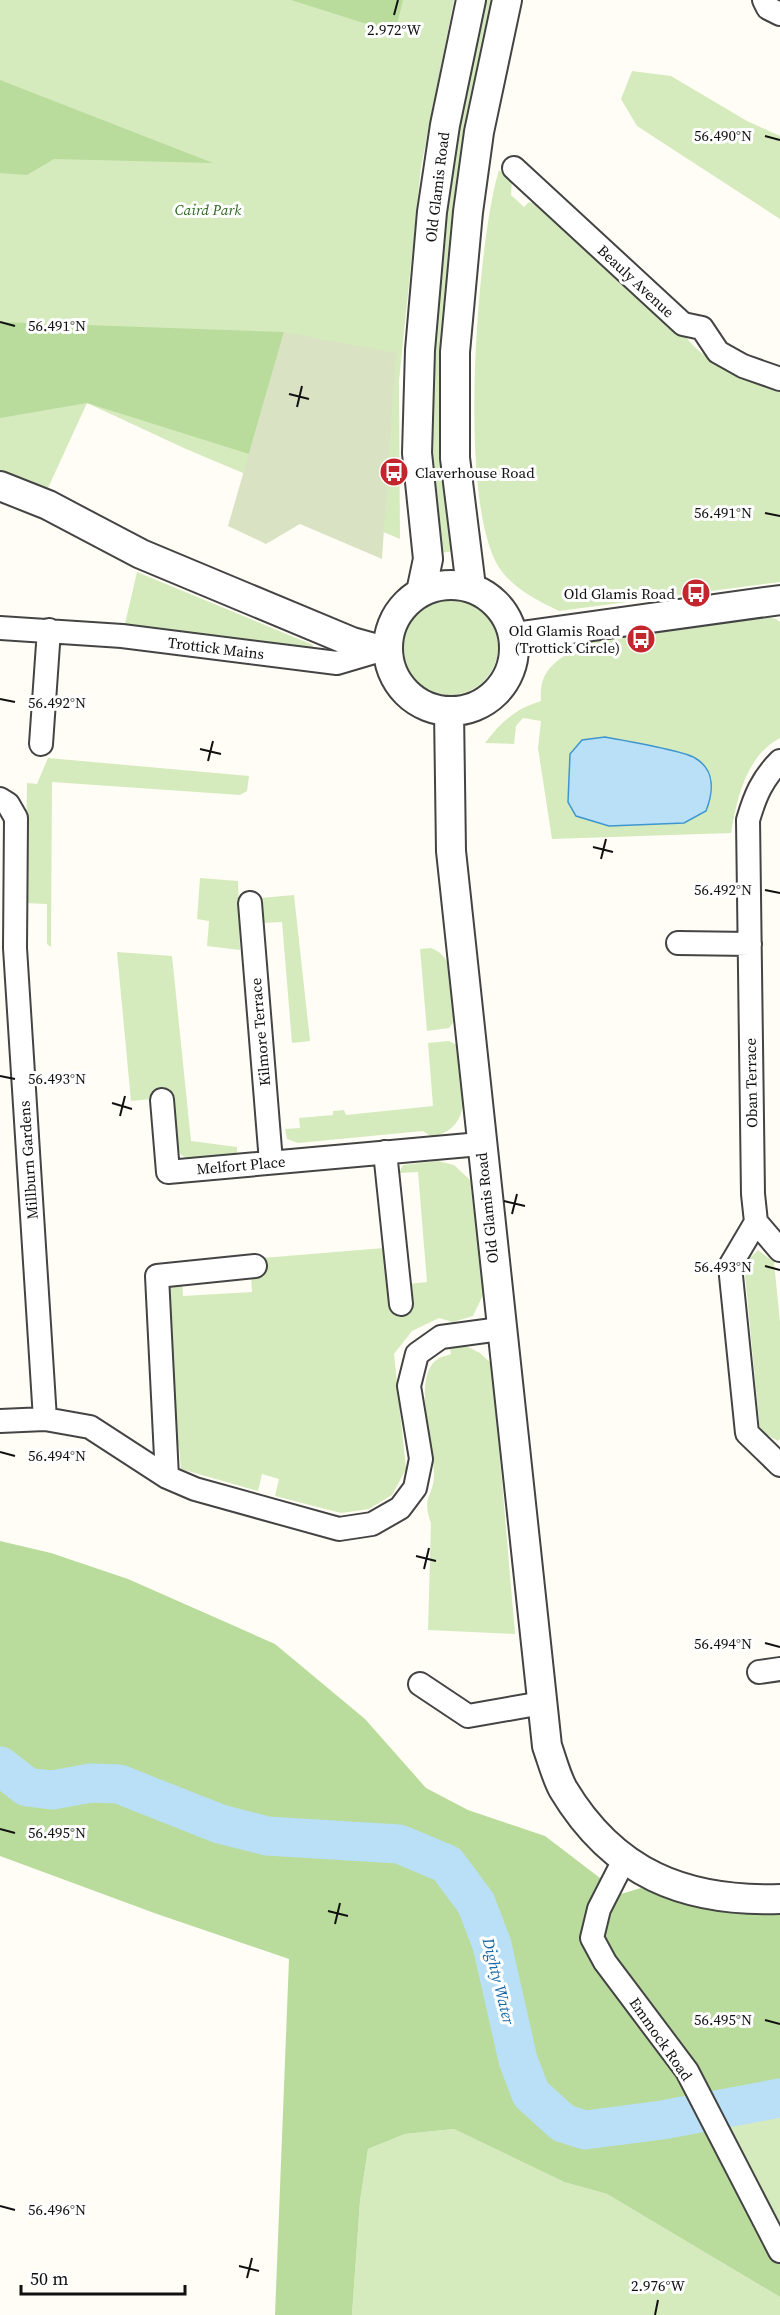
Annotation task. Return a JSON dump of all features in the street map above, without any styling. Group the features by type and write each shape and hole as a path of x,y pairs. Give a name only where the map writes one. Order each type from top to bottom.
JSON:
{"street":[{"name":"Old Glamis Road","path":"421,592 428,559 417,453 420,350 432,212 445,124 471,0"},
{"path":"471,587 455,458 456,352 468,212 479,132 507,0"},
{"path":"764,0 768,8 780,15"},
{"name":"Beauly Avenue","path":"514,168 525,191 683,324 702,328 718,352 743,366 780,379"},
{"path":"0,486 48,505 141,554 352,642 385,651"},
{"path":"446,585 471,587 490,597 506,615 514,637 514,659 511,669 507,680 492,697 473,708 449,711 427,706 409,695 396,680 385,651 389,634 396,617 407,603 421,592 446,585"},
{"path":"514,637 780,600"},
{"name":"Trottick Mains","path":"0,628 122,636 337,663 385,651"},
{"path":"41,744 49,630"},
{"name":"Old Glamis Road","path":"449,711 451,852 480,1144 547,1746 562,1788 588,1824 624,1860 660,1881 704,1894 753,1900 780,1899"},
{"name":"Oban Terrace","path":"756,1222 753,1194 748,820 754,796 765,777 780,761"},
{"name":"Millburn Gardens","path":"0,799 8,804 16,818 15,948 45,1419"},
{"name":"Kilmore Terrace","path":"250,903 271,1162"},
{"path":"678,943 750,944"},
{"name":"Melfort Place","path":"162,1100 168,1172 480,1144"},
{"path":"385,1152 401,1304"},
{"path":"780,1250 756,1222 730,1266 747,1432 780,1466"},
{"path":"167,1478 156,1276 255,1266"},
{"path":"0,1420 45,1419 90,1427 167,1478 195,1489 339,1528 372,1524 400,1508 415,1488 421,1459 409,1386 417,1354 441,1336 500,1329"},
{"path":"420,1684 468,1716 542,1703"},
{"name":"Emmock Road","path":"624,1860 599,1909 592,1938 605,1962 687,2071 780,2251"}],"green space":[{"name":"Caird Park","path":"0,0 454,0 421,167 399,381 400,539 186,449 87,403 48,488 0,470"},
{"path":"291,0 403,0 395,33"},
{"path":"481,0 496,0 468,130 455,551 440,553 428,453 431,352 447,168"},
{"path":"632,71 671,76 747,121 780,136 780,219 637,126 621,99"},
{"path":"0,80 213,163 54,159 27,175 0,173"},
{"path":"499,170 512,182 511,195 524,207 529,202 536,204 589,253 598,254 683,332 690,343 701,352 726,368 780,389 780,582 559,611 522,590 503,573 488,542 479,496 475,439 478,314 491,206"},
{"path":"0,322 284,332 249,454 87,403 0,418"},
{"path":"284,332 396,353 382,559 300,524 266,544 228,526"},
{"path":"137,572 313,645 312,652 124,628"},
{"path":"450,599 469,602 484,613 495,628 498,647 495,666 484,681 469,692 450,695 431,692 416,681 405,666 402,647 405,628 416,613 431,602"},
{"path":"764,616 780,622 780,738 768,746 751,767 740,792 731,833 552,839 538,748 541,721 523,718 516,726 514,744 485,743 509,717 541,701 543,679 546,673 567,654 562,643"},
{"path":"48,758 249,776 247,791 240,795 52,782 51,947 47,944 47,904 25,903 27,783 37,784"},
{"path":"200,878 238,881 240,950 207,946 209,921 197,919"},
{"path":"294,895 310,1041 292,1043 282,922 263,923 260,898"},
{"path":"431,948 440,953 450,968 454,989 455,1020 449,1028 427,1031 420,949"},
{"path":"117,952 172,956 191,1141 237,1147 237,1154 191,1160 181,1155 152,1099 131,1101"},
{"path":"449,1041 457,1045 463,1100 461,1113 456,1123 446,1132 432,1137 423,1131 298,1143 287,1139 285,1129 300,1128 299,1118 333,1115 333,1111 344,1110 346,1115 433,1106 428,1043"},
{"path":"438,1161 454,1165 470,1180 484,1293 473,1316 453,1322 439,1318 412,1331 394,1354 406,1469 392,1495 369,1509 341,1513 275,1496 279,1479 262,1474 258,1491 181,1469 179,1447 173,1441 164,1297 169,1286 182,1280 183,1296 252,1292 251,1275 262,1258 384,1248 389,1308 409,1307 408,1284 427,1282 418,1172 399,1173 403,1165"},
{"path":"758,1250 774,1262 780,1322 780,1439 778,1441 760,1431 744,1264"},
{"path":"466,1346 480,1353 492,1364 515,1634 428,1630 431,1523 427,1507 434,1474 426,1413 426,1380 430,1367 438,1359 451,1354 450,1349"},
{"path":"0,1541 51,1553 128,1579 275,1644 365,1719 426,1788 468,1810 545,1836 621,1894 641,1888 693,1905 743,1912 780,1911 780,2095 708,2114 780,2251 780,2297 607,2194 564,2182 454,2129 405,2134 368,2149 360,2201 352,2315 275,2315 289,1959 157,1914 0,1856"},
{"path":"780,2095 780,2251 707,2114"},
{"path":"454,2129 564,2182 607,2194 780,2297 780,2315 352,2315 360,2201 368,2149 405,2134"}],"water":[{"path":"605,737 667,749 689,755 702,763 710,775 711,782 706,811 684,823 609,826 576,816 568,802 570,754 582,740"}],"waterway":[{"name":"Dighty Water","path":"0,1766 27,1787 52,1790 91,1783 119,1784 220,1824 267,1836 399,1844 447,1864 476,1903 492,1945 518,2060 531,2094 563,2123 585,2130 662,2120 780,2098"}],"place":[{"name":"Claverhouse Road","path":"394,472"},
{"name":"Old Glamis Road","path":"696,593"},
{"name":"Old Glamis Road (Trottick Circle)","path":"641,639"}]}
